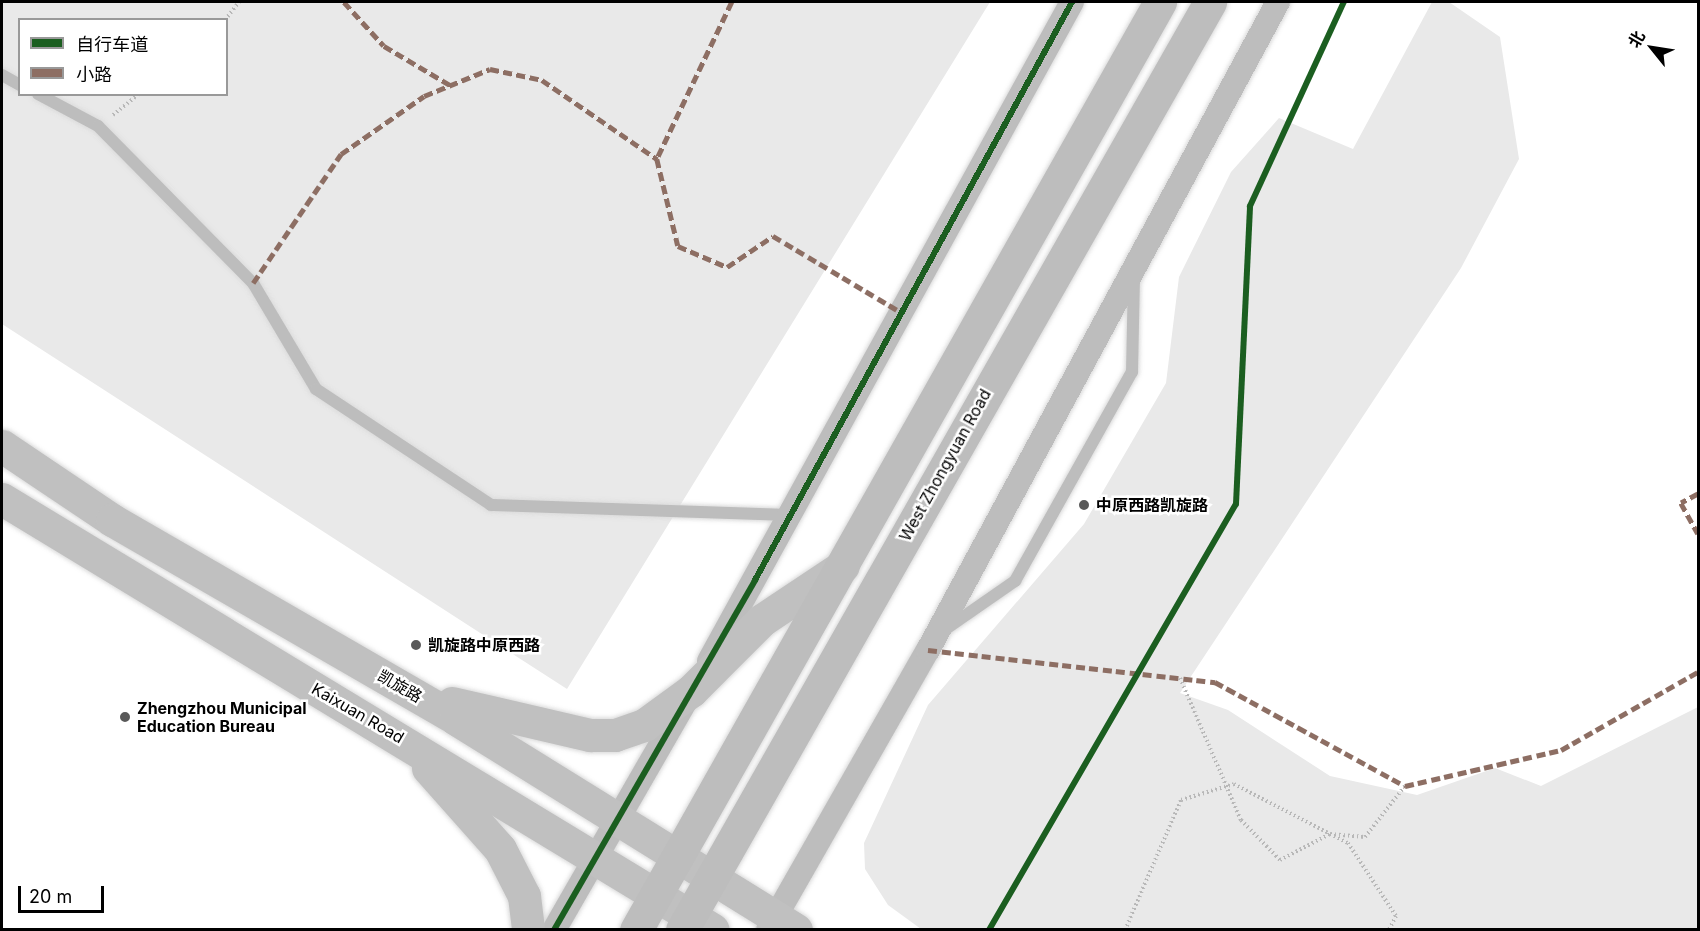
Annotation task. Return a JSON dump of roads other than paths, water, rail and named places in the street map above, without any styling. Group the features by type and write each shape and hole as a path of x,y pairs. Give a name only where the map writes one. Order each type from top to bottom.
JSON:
{"main road":[{"path":"636,930 1160,2"},
{"name":"West Zhongyuan Road","path":"695,925 712,877 1210,2"},
{"name":"凯旋路","path":"2,446 112,520 408,691 712,877 780,925"},
{"name":"Kaixuan Road","path":"2,499 90,557 385,728 596,857 656,894 695,925"},
{"path":"408,691 590,735 615,735 644,726 691,691 762,620 843,566"},
{"path":"385,728 473,813 500,849 524,896 528,930"}],"street":[{"path":"554,930 791,515 1072,2"},
{"path":"780,925 1278,2"}],"lane":[{"path":"2,75 18,84"},
{"path":"42,96 98,126 252,283 316,389 491,505 791,515"},
{"path":"935,637 1015,581 1132,372 1134,271"}],"place":[{"name":"中原西路凯旋路","path":"1084,505"},
{"name":"凯旋路中原西路","path":"416,645"},
{"name":"Zhengzhou Municipal Education Bureau","path":"125,717"}]}
